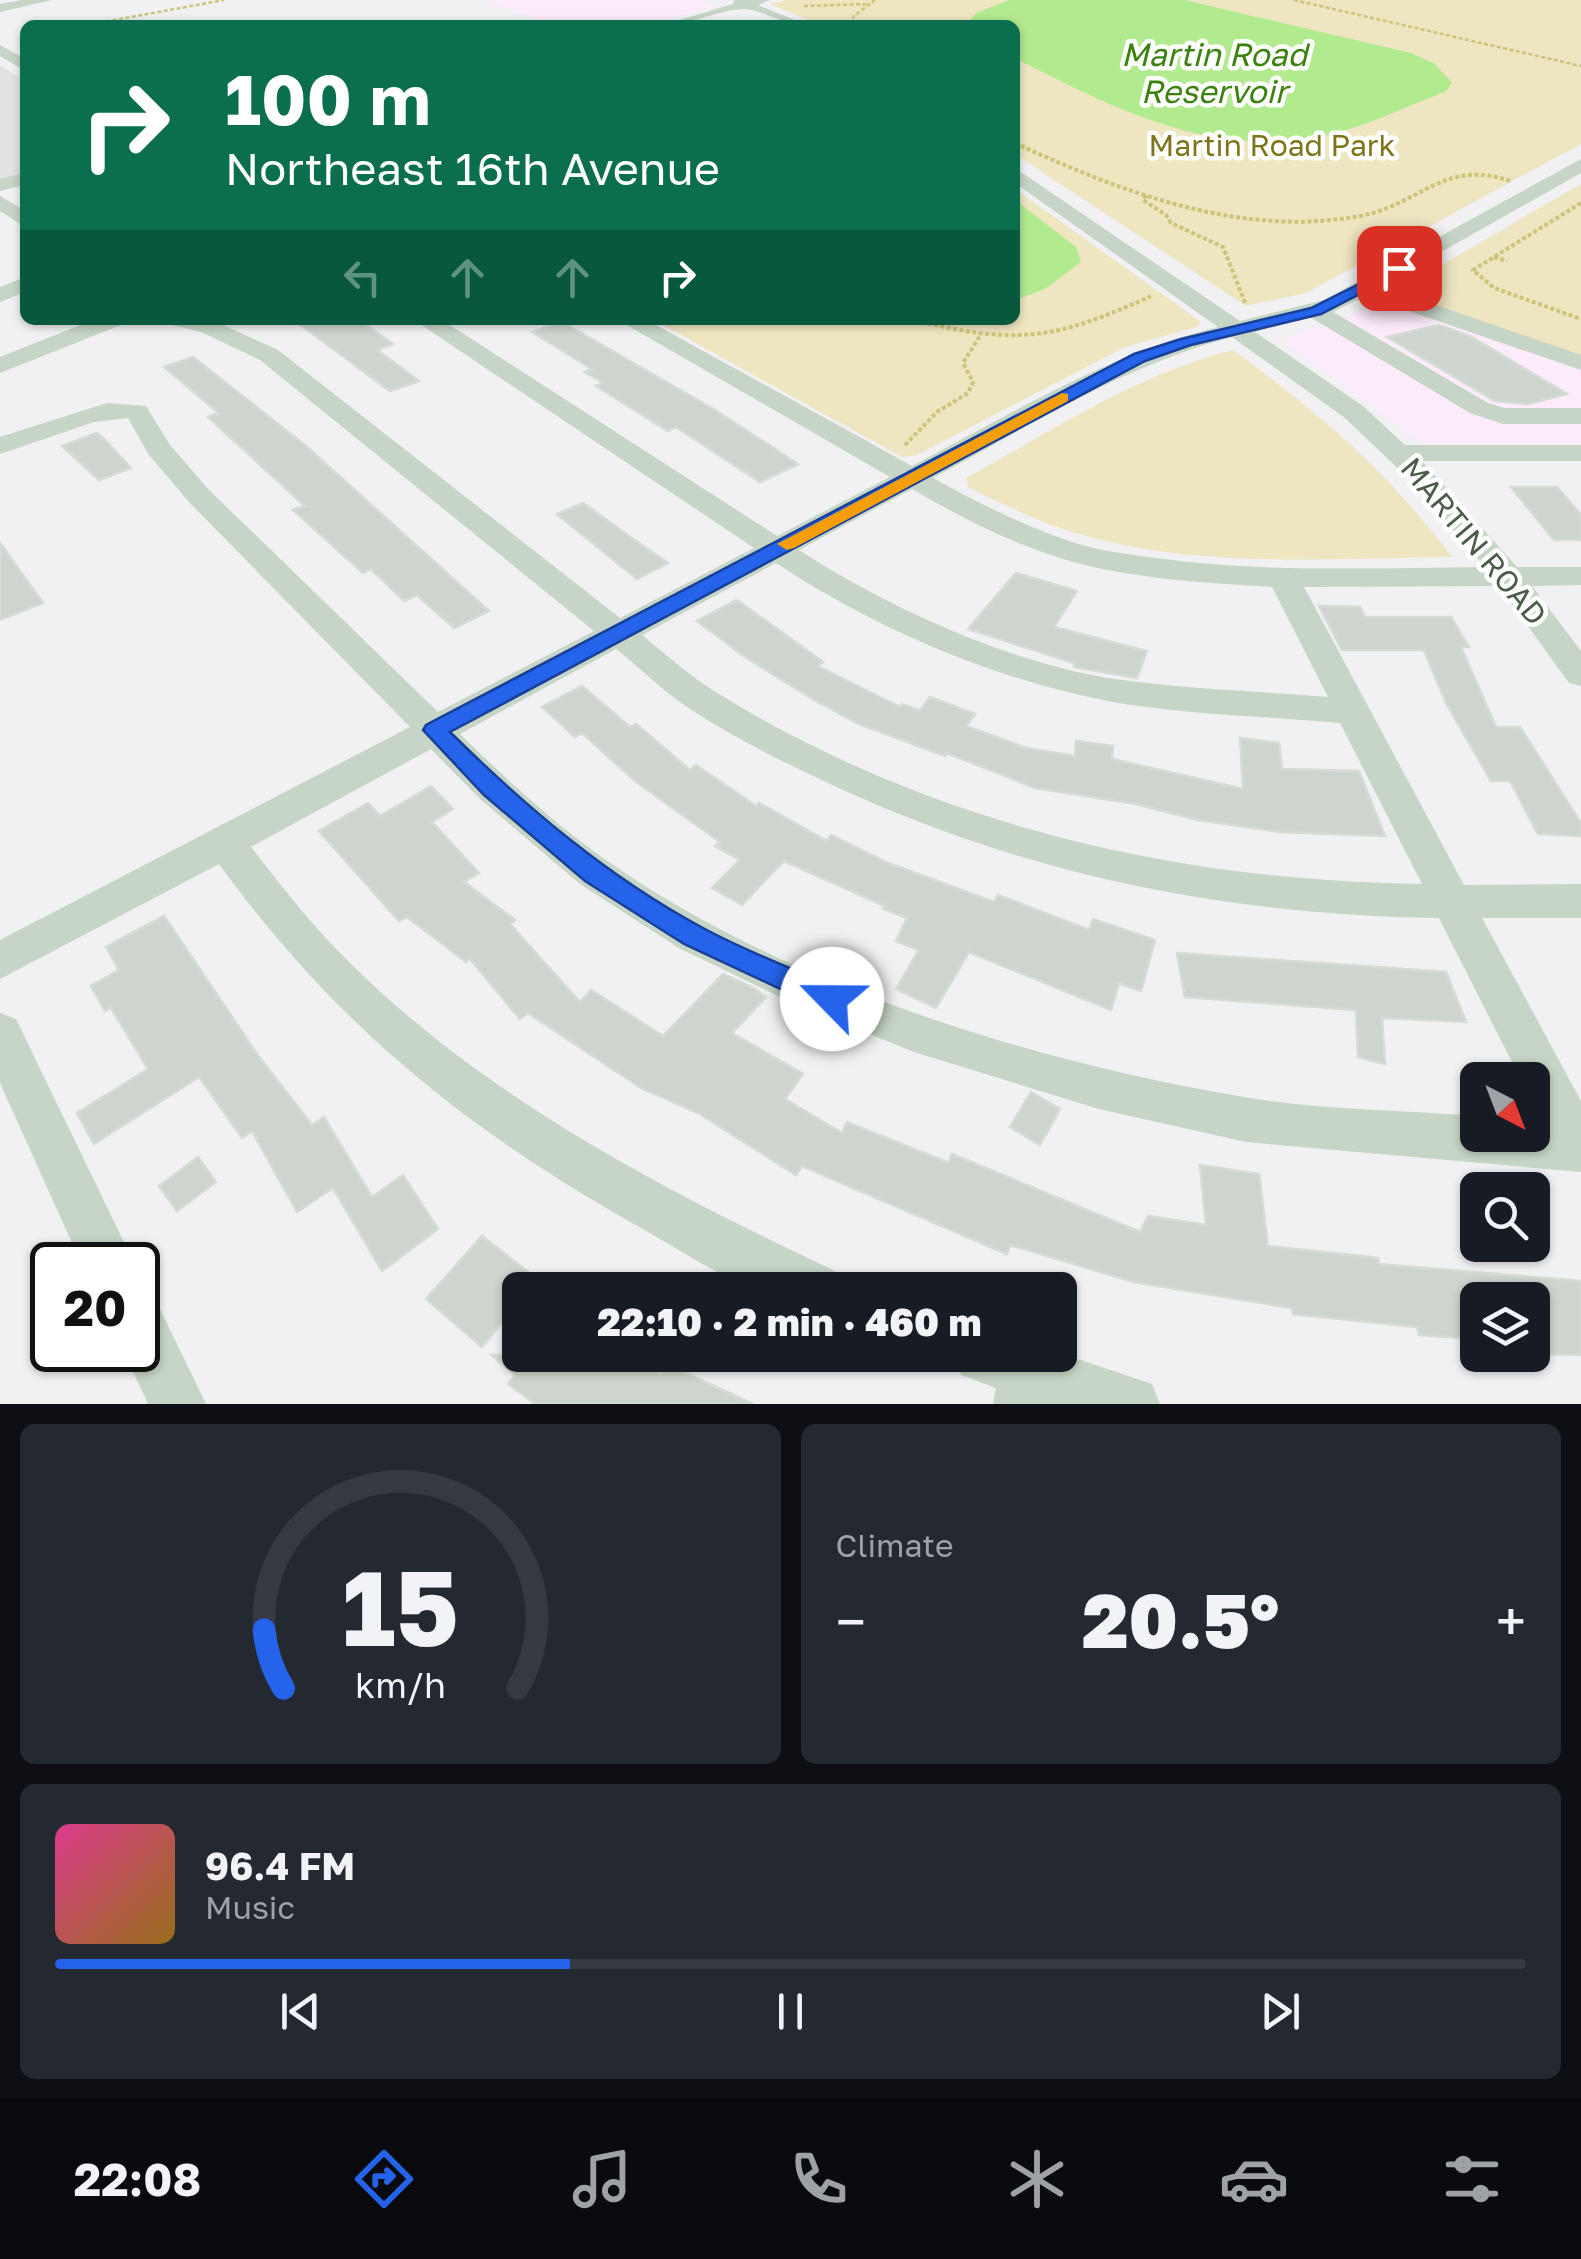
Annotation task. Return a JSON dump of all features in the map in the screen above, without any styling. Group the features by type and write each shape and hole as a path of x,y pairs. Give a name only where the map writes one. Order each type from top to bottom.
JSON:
{"street":[{"path":"0,8 45,0"},
{"path":"684,20 736,2 763,0"},
{"path":"736,2 786,20"},
{"path":"0,960 776,550 904,466 1140,358 1242,320 1316,311 1364,288 1581,165"},
{"name":"MARTIN ROAD","path":"1020,177 1242,320 1354,412 1409,461 1511,576 1581,675"},
{"path":"0,202 20,218"},
{"path":"1364,288 1581,363"},
{"path":"1316,311 1479,408 1503,416 1581,416"},
{"path":"0,366 101,325"},
{"path":"196,325 240,340 281,364 699,698 774,742 876,792 984,832 1104,864 1231,889 1387,900 1581,901"},
{"path":"434,325 776,550 868,602 988,657 1048,675 1176,698 1356,712"},
{"path":"639,325 904,466 1007,527 1090,556 1159,569 1283,578 1581,576"},
{"path":"0,446 105,411 124,407 137,412 159,449 199,496 492,788 594,873 694,936 799,986 930,1038 1099,1088 1246,1120 1581,1149"},
{"path":"1409,461 1581,453"},
{"path":"1409,461 1581,467"},
{"path":"1283,578 1581,1149"},
{"path":"224,842 269,901 349,991 444,1074 564,1158 778,1272"},
{"path":"0,1033 98,1242"},
{"path":"160,1367 178,1404"},
{"path":"1010,1377 1132,1404"}],"path":[{"path":"114,20 224,0"},
{"path":"852,20 875,0"},
{"path":"1294,0 1581,66"},
{"path":"796,7 840,2 868,4"},
{"path":"1020,145 1146,195 1242,217 1306,222 1381,212 1469,172 1517,182"},
{"path":"1500,178 1509,173"},
{"path":"1146,195 1143,200 1166,215 1171,224 1223,247 1246,306 1242,320"},
{"path":"1581,203 1476,266 1475,276 1511,296 1581,319"},
{"path":"1492,256 1507,261"},
{"path":"935,325 980,336 1061,334 1161,291"},
{"path":"904,466 929,419 968,394 973,382 963,363 980,336"}],"shaded area":[{"path":"485,0 699,0 718,6 668,20 541,20"},
{"path":"0,65 20,79 20,176 0,181"},
{"path":"1393,293 1581,358 1581,459 1443,459 1288,345 1288,337 1365,310"}],"green space":[{"name":"Martin Road Park","path":"787,0 1581,0 1581,144 1306,293 1246,306 1020,157 1020,20 809,20 770,4"},
{"path":"1581,184 1581,358 1393,293"},
{"path":"1020,193 1201,322 1196,327 1125,347 917,455 902,457 663,325 1020,325"},
{"path":"1233,350 1295,397 1377,470 1452,557 1232,558 1145,549 1067,530 968,487 966,478 1096,405 1197,360"}],"water":[{"name":"Martin Road Reservoir","path":"1010,0 1184,0 1411,53 1435,64 1452,83 1446,91 1334,133 1249,141 1208,136 1130,112 1020,60 1020,20 970,20 978,12"},
{"path":"1020,204 1076,247 1081,262 1045,289 1020,298"}],"building":[{"path":"301,325 366,325 393,344 377,350 419,381 390,391"},
{"path":"567,325 715,410 798,464 760,482 676,427 668,431 596,386 603,383 585,372 592,369 532,332"},
{"path":"1439,325 1470,336 1567,394 1527,404 1495,401 1387,337"},
{"path":"193,357 306,446 489,611 454,628 417,595 404,601 371,569 363,573 293,510 305,506 208,417 219,413 164,367"},
{"path":"97,433 131,468 99,480 62,446"},
{"path":"1511,487 1557,487 1581,515 1581,540 1554,540"},
{"path":"583,503 668,563 637,579 557,514"},
{"path":"0,543 43,603 0,620"},
{"path":"1016,573 1077,591 1054,627 1147,651 1137,678 1074,667 1074,663 968,629"},
{"path":"737,600 823,662 817,666 900,707 902,704 920,711 930,697 975,714 966,726 1026,748 1075,756 1076,741 1113,746 1112,759 1243,789 1240,738 1279,743 1282,769 1359,771 1385,836 1280,832 1198,820 1136,804 1035,788 947,753 945,756 859,724 816,701 745,657 697,621"},
{"path":"1319,606 1360,607 1365,617 1451,617 1469,647 1461,647 1496,727 1520,727 1581,823 1581,836 1538,834 1510,781 1491,781 1446,703 1424,650 1342,650"},
{"path":"582,686 630,727 636,724 690,770 696,765 756,806 759,803 827,841 831,835 888,863 994,902 998,895 1089,930 1093,919 1155,940 1141,991 1119,983 1111,1010 969,952 936,1008 896,989 919,950 896,941 907,918 883,909 885,906 784,861 742,905 712,888 740,860 715,846 720,842 635,781 582,733 575,737 542,707"},
{"path":"431,786 453,809 432,822 479,873 464,882 515,920 510,924 580,1002 591,990 663,1036 723,974 754,988 766,997 732,1033 803,1074 785,1099 842,1133 847,1122 949,1163 952,1154 1140,1232 1148,1216 1206,1225 1200,1165 1259,1174 1268,1246 1378,1258 1379,1264 1581,1281 1581,1355 1550,1354 1550,1282 1460,1282 1460,1338 1419,1335 1417,1327 1293,1314 1292,1308 1134,1282 1010,1245 1007,1254 802,1166 796,1175 698,1113 641,1088 528,1013 520,1019 470,959 466,962 407,917 399,921 319,831 368,803 380,816"},
{"path":"164,916 257,1054 312,1125 324,1117 372,1197 403,1175 438,1229 382,1271 333,1188 297,1212 252,1131 242,1138 199,1077 94,1144 77,1113 148,1069 111,1008 105,1011 91,986 119,970 106,947"},
{"path":"1177,953 1446,972 1466,1022 1382,1018 1385,1064 1358,1057 1356,1010 1185,997"},
{"path":"1031,1092 1060,1109 1040,1145 1010,1127"},
{"path":"198,1157 216,1182 177,1211 159,1186"},
{"path":"482,1236 528,1272 502,1272 502,1322 482,1347 426,1299"},
{"path":"512,1372 683,1372 753,1404 535,1404 508,1384 515,1375"}],"slow traffic":[{"path":"787,544 1062,398"}],"route":[{"path":"832,999 694,936 594,873 492,788 434,730 1140,358 1186,342 1316,311 1348,298 1399,268"}]}
